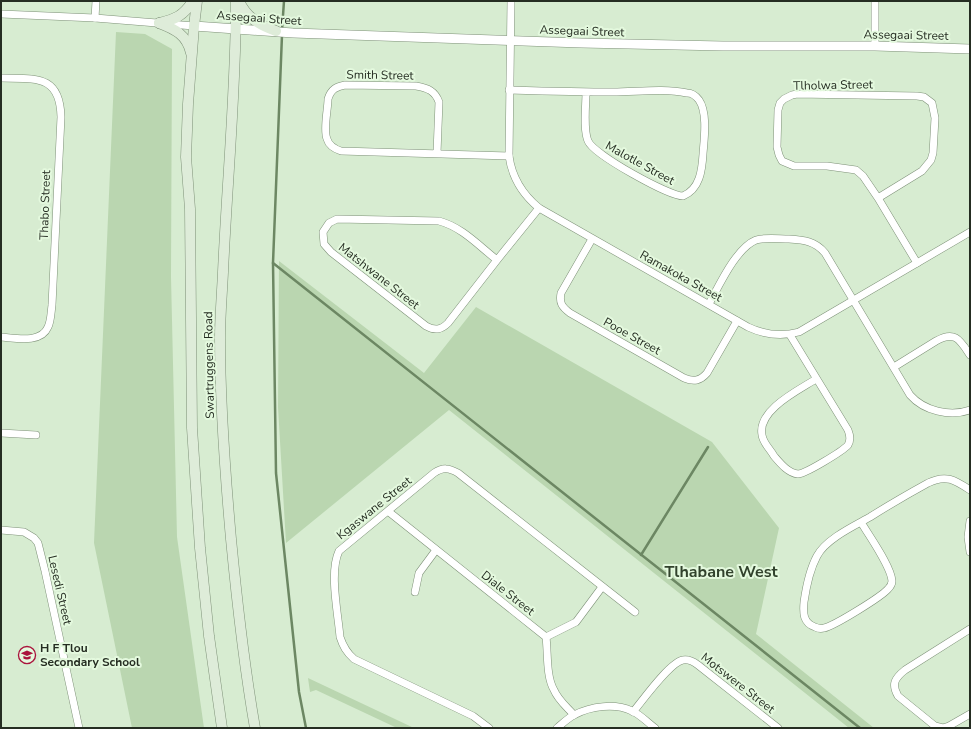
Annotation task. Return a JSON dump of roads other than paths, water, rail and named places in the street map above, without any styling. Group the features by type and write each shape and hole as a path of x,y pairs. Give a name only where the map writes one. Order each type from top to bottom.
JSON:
{"main road":[{"path":"159,23 179,17 193,1"},
{"name":"Swartruggens Road","path":"198,1 194,26 188,104 186,157 190,209 192,428 209,636 222,728"},
{"path":"237,1 250,17 263,26 276,31"},
{"name":"Swartruggens Road","path":"237,1 220,336 226,488 238,618 255,728"},
{"path":"159,23 173,28 184,36 189,46 192,58"}],"street":[{"path":"95,18 96,1"},
{"path":"510,40 511,1"},
{"path":"875,1 875,46"},
{"path":"1,14 95,18 194,26"},
{"name":"Assegaai Street","path":"194,26 293,33 581,43 970,48"},
{"name":"Ramakoka Street","path":"510,40 510,167 517,184 530,200 539,208 592,239 759,332 775,335 790,335 809,327 970,232"},
{"name":"Thabo Street","path":"1,78 45,82 51,86 59,96 61,117 52,305 48,326 45,332 36,338 1,337"},
{"name":"Smith Street","path":"437,153 440,102 432,90 425,87 416,86 345,85 334,88 330,94 326,132 327,139 334,149 341,151 509,156"},
{"name":"Malotle Street","path":"510,90 586,92 670,91 688,93 694,96 702,105 704,127 700,175 693,190 683,196 671,193 607,159 592,148 586,135 586,92"},
{"name":"Tlholwa Street","path":"878,198 922,171 931,160 933,153 935,118 932,104 924,97 917,96 797,94 784,99 780,103 778,110 777,147 782,161 794,166 827,166 856,170 863,176 878,198 917,263"},
{"name":"Matshwane Street","path":"497,260 460,230 450,224 440,221 337,220 329,223 322,236 324,244 331,252 431,329 440,329 445,326 539,208"},
{"path":"709,304 739,253 751,243 764,238 805,240 820,247 915,401 938,411 952,413 970,410"},
{"name":"Pooe Street","path":"592,239 561,293 561,303 563,308 684,378 695,381 707,373 737,321"},
{"path":"790,335 848,430 850,440 848,445 836,454 802,473 794,473 783,465 764,442 762,426 765,418 773,408 816,379"},
{"path":"894,367 943,337 955,337 970,355"},
{"path":"1,434 36,435"},
{"name":"Kgaswane Street","path":"489,728 473,716 354,659 347,653 340,636 334,574 335,559 339,551 439,470 445,468 458,473 635,612"},
{"path":"861,522 884,560 892,582 890,587 879,597 834,623 824,628 813,627 807,623 804,616 803,611 805,596 817,556 824,547 861,522 934,479 949,478 955,480 970,490"},
{"name":"Diale Street","path":"388,512 546,637"},
{"path":"970,521 968,537 970,552"},
{"name":"Lesedi Street","path":"1,530 24,532 34,538 38,543 47,578 79,728"},
{"path":"414,592 419,573 436,550"},
{"path":"574,715 553,689 550,677 546,637 576,622 602,587"},
{"path":"970,629 905,670 899,675 894,684 894,689 898,696 935,726 943,728 949,726 970,714"},
{"name":"Motswere Street","path":"633,712 668,670 675,664 684,660 698,664 778,728"},
{"path":"556,728 574,715 587,709 599,707 624,708 633,712 655,728"}],"waterway":[{"path":"282,30 284,1"},
{"path":"282,35 273,263 276,473 299,692 306,728"},
{"path":"273,263 860,728"},
{"path":"641,555 708,447"}],"place":[{"name":"H F Tlou Secondary School","path":"27,655"}],"district":[{"name":"Tlhabane West","path":"721,571"}]}
